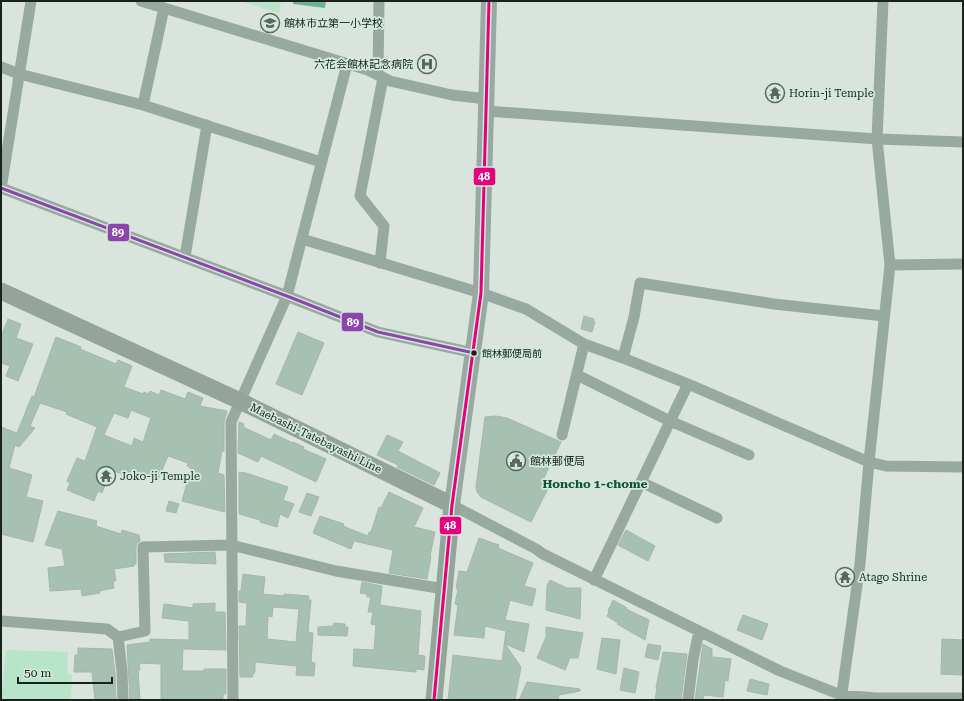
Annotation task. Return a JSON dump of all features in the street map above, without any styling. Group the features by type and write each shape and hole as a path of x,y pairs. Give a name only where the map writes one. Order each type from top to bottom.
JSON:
{"main road":[{"name":"Maebashi-Tatebayashi Line","path":"1,291 240,401 452,505"},
{"path":"434,700 452,505"}],"street":[{"path":"31,1 1,186 378,332 474,353"},
{"path":"141,1 368,70 390,81 452,95 486,105 877,138 963,142"},
{"path":"380,1 380,76 360,196 384,226 380,263"},
{"path":"489,1 481,293 452,505 594,580 780,671 841,698 963,698"},
{"path":"841,698 860,564 869,462 890,265 877,138 883,1"},
{"path":"142,104 164,8"},
{"path":"232,700 231,422 287,296 346,64"},
{"path":"1,67 19,74 142,104 321,162"},
{"path":"186,257 206,125"},
{"path":"302,239 481,293 526,309 584,344 688,384 869,462 886,466 963,467"},
{"path":"890,265 963,264"},
{"path":"623,358 634,316 640,283 774,304 884,316"},
{"path":"562,435 584,344"},
{"path":"577,376 670,421 749,455"},
{"path":"594,580 688,384"},
{"path":"641,482 717,518"},
{"path":"118,637 145,631 143,547 231,545 336,571 444,589"},
{"path":"1,621 107,629 118,637 122,671 123,700"},
{"path":"688,700 693,660 699,632"}],"shaded area":[{"path":"239,1 281,1 279,13"},
{"path":"293,1 326,1 325,8 293,4"},
{"path":"6,650 68,652 67,674 72,675 71,700 1,700"}],"building":[{"path":"584,316 594,319 593,321 595,322 592,332 581,329"},
{"path":"8,319 21,324 16,338 33,344 18,381 6,376 10,366 1,363 1,337"},
{"path":"298,332 324,343 302,395 276,384"},
{"path":"56,337 116,364 118,360 132,366 124,387 143,394 144,392 148,394 150,391 159,395 161,390 185,399 188,392 203,398 200,406 227,411 224,422 224,451 222,451 218,473 224,475 225,512 182,501 191,468 187,466 188,463 168,456 158,480 137,472 137,474 129,471 128,476 111,470 102,493 98,491 94,501 67,490 70,483 67,481 77,458 85,461 97,427 66,414 67,412 40,403 30,426 35,428 19,447 15,445 9,468 32,475 26,497 43,501 33,542 1,534 1,427 17,433 32,396 34,397","holes":["131,410 151,418 143,442 134,438 132,446 104,435 114,413 128,418"]},
{"name":"館林郵便局","path":"496,416 507,418 561,442 543,480 551,483 531,522 481,497 477,492 476,487 485,417"},
{"path":"239,422 244,424 243,427 271,440 274,434 304,447 303,449 326,459 316,482 261,456 258,462 238,453"},
{"path":"387,435 403,442 398,451 440,473 434,485 397,467 398,465 377,455"},
{"path":"239,472 288,487 283,500 294,504 288,518 280,514 277,527 239,514"},
{"path":"389,492 423,508 414,527 435,532 427,579 389,573 393,550 354,541 351,549 313,533 320,516 344,524 343,526 368,536 369,532 371,532 379,507 381,508"},
{"path":"307,493 319,497 311,516 299,512"},
{"path":"169,501 179,504 176,513 166,511"},
{"path":"58,511 97,521 96,526 121,534 122,530 139,535 140,541 137,543 136,547 136,564 134,564 134,566 114,569 116,581 113,581 114,588 99,591 100,593 82,596 81,589 50,591 48,568 65,566 62,549 45,545"},
{"path":"626,530 655,546 648,561 618,545"},
{"path":"479,538 499,545 498,548 533,563 524,586 536,589 532,606 510,600 505,620 529,624 524,652 505,644 521,667 515,700 448,700 453,655 502,661 506,631 485,626 484,638 454,635 458,605 455,604 458,589 456,588 459,571 467,572"},
{"path":"215,552 216,564 165,562 164,554"},
{"path":"243,574 265,577 263,594 309,596 308,600 311,600 308,632 313,633 311,662 315,663 314,676 296,675 297,666 255,662 255,671 252,677 240,677 239,626 246,626 247,603 239,602 239,591 241,591","holes":["273,607 299,609 296,642 267,639 268,616 272,617"]},
{"path":"550,580 567,588 581,588 580,619 546,610 547,585"},
{"path":"362,582 382,586 380,605 421,611 418,655 425,656 424,670 416,669 416,672 353,666 354,649 374,650 376,625 371,624 373,612 368,612 371,597 367,597 367,594 360,593"},
{"path":"613,600 627,608 626,609 649,620 645,640 617,624 618,623 607,616"},
{"path":"215,603 215,612 225,612 226,650 183,649 182,671 226,669 226,694 223,694 223,700 161,700 161,664 139,663 140,700 130,700 127,645 150,642 150,639 189,640 189,621 162,618 164,604 193,608 193,604"},
{"path":"743,615 768,624 762,640 737,630"},
{"path":"334,623 345,624 345,627 348,627 347,636 318,635 318,627 333,626"},
{"path":"546,627 583,633 578,658 570,658 565,670 537,658 546,637"},
{"path":"602,638 620,640 616,674 597,669"},
{"path":"942,639 963,640 962,675 941,674"},
{"path":"648,644 661,646 658,660 645,657"},
{"path":"703,644 712,649 712,657 731,659 728,681 725,680 723,697 704,695 703,700 695,700"},
{"path":"78,648 112,649 116,700 95,700 92,672 74,672 75,655 78,655"},
{"path":"663,652 687,654 681,700 655,700"},
{"path":"624,668 639,672 635,693 620,690"},
{"path":"750,679 769,684 767,695 747,691"},
{"path":"527,682 580,689 580,691 559,695 558,700 519,700"}],"transit line":[{"name":"48","path":"434,700 452,505 481,293 489,1"},
{"name":"89","path":"1,188 378,332 474,353"}],"place":[{"name":"館林市立第一小学校","path":"270,23"},
{"name":"六花会館林記念病院","path":"427,64"},
{"name":"Horin-ji Temple","path":"775,93"},
{"name":"館林郵便局前","path":"474,353"},
{"name":"館林郵便局","path":"516,461"},
{"name":"Joko-ji Temple","path":"106,476"},
{"name":"Atago Shrine","path":"845,577"}],"district":[{"name":"Honcho 1-chome","path":"595,484"}]}
